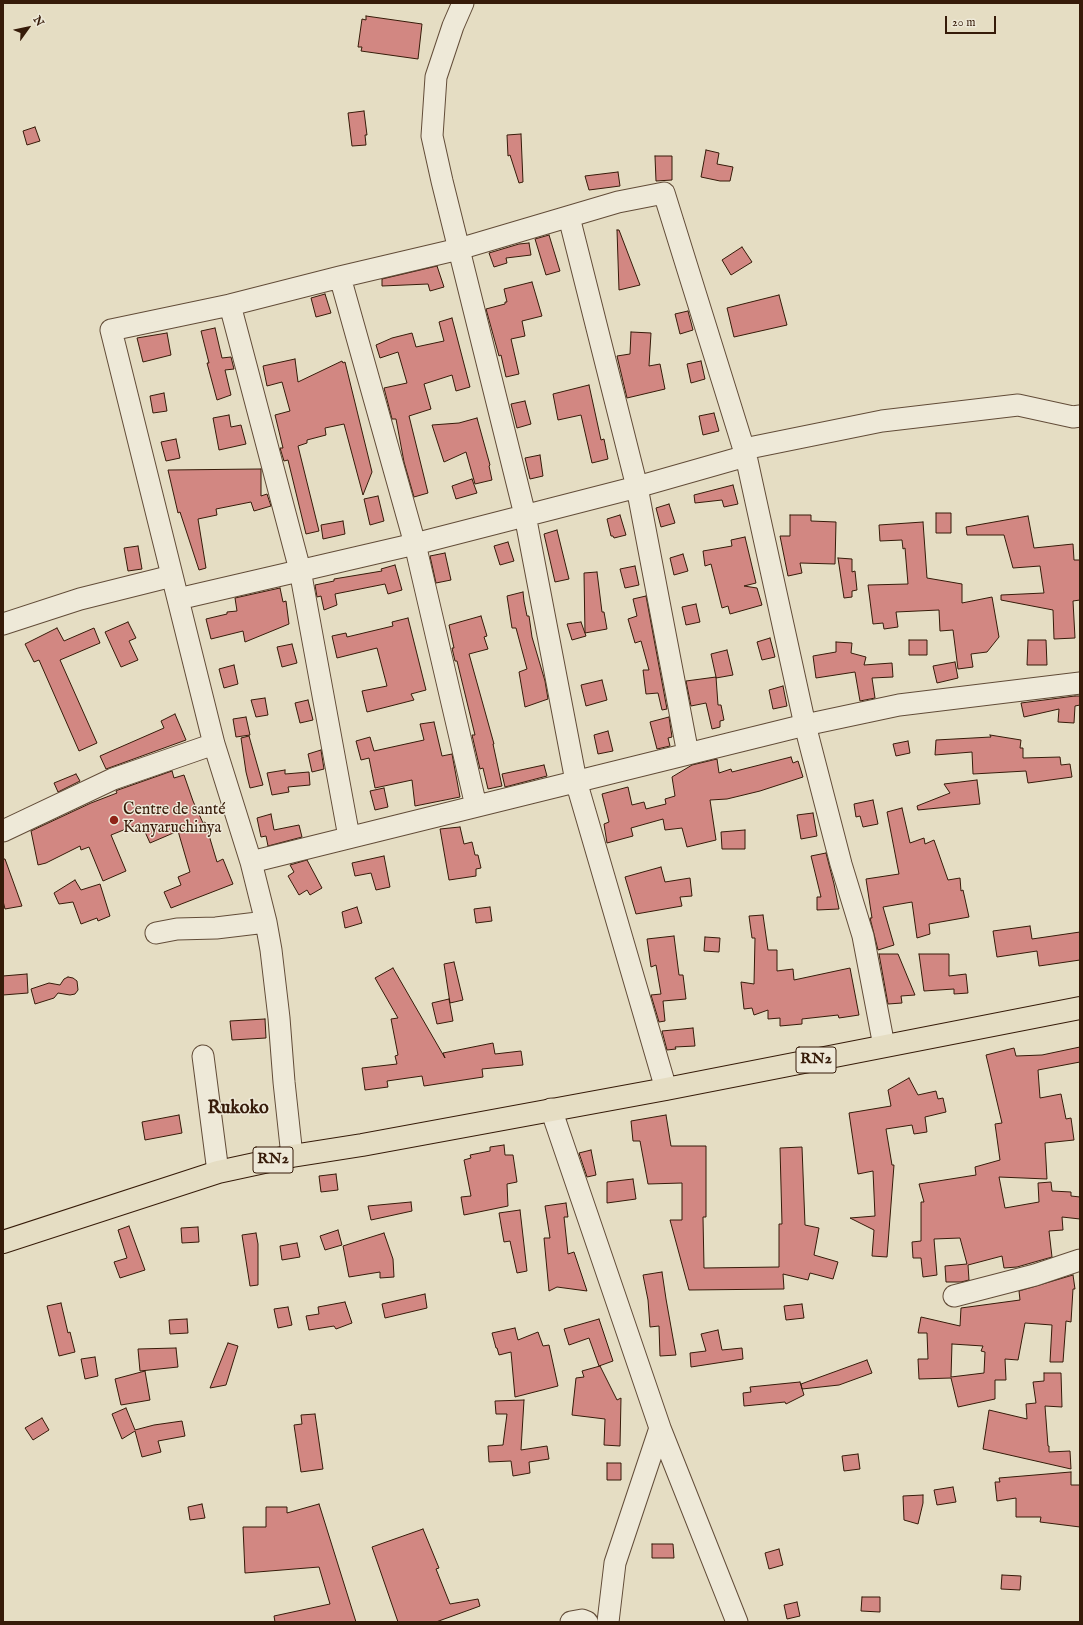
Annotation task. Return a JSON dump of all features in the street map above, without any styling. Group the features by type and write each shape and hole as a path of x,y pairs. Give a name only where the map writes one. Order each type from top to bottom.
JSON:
{"highway":[{"name":"RN2","path":"3,1242 218,1172 292,1156 362,1145 666,1089 1080,1008"}],"street":[{"path":"463,3 453,26 436,77 432,136 525,515 576,781 666,1089"},
{"path":"292,1156 279,1018 266,922 251,862 214,744 111,330 230,305 459,249 618,202 664,193 745,453 805,725 841,864 863,936 884,1046"},
{"path":"569,217 637,487 688,754"},
{"path":"340,277 415,544 476,806"},
{"path":"230,305 300,570 349,837"},
{"path":"178,599 415,544 637,487 745,453 882,421 1018,406 1073,417 1080,416"},
{"path":"3,624 80,599 172,576"},
{"path":"251,862 805,725 899,705 1080,683"},
{"path":"3,831 113,779 214,744"},
{"path":"156,933 177,929 216,928 266,922"},
{"path":"203,1056 218,1172"},
{"path":"551,1109 660,1428 737,1622"},
{"path":"954,1296 1035,1275 1080,1260"},
{"path":"608,1622 615,1563 660,1428"},
{"path":"571,1622 582,1620 587,1622"}],"building":[{"path":"366,16 422,24 418,59 361,51 362,47 358,47 362,19 366,20"},
{"path":"364,111 367,135 365,135 366,145 352,146 348,113"},
{"path":"35,127 40,141 27,145 23,131"},
{"path":"521,134 523,182 519,183 510,155 508,156 507,135"},
{"path":"706,150 719,153 717,164 733,167 730,181 720,181 701,177"},
{"path":"655,156 672,156 672,180 656,181"},
{"path":"618,172 620,186 589,190 585,176"},
{"path":"617,230 619,230 640,285 619,290"},
{"path":"549,235 560,271 546,275 535,239"},
{"path":"529,243 531,255 506,258 507,263 494,267 489,253 519,244"},
{"path":"742,247 752,262 731,275 722,260"},
{"path":"437,266 444,287 430,291 428,284 382,286 382,279"},
{"path":"532,282 542,316 522,321 525,336 511,339 519,374 506,377 501,355 499,356 486,309 505,304 505,302 507,302 504,289"},
{"path":"325,294 331,313 316,317 311,298"},
{"path":"779,295 787,325 734,337 727,308"},
{"path":"688,311 693,330 680,334 675,314"},
{"path":"452,318 470,387 456,391 452,375 424,384 431,409 409,416 428,493 414,497 404,462 396,419 392,419 384,388 407,383 398,352 380,358 376,345 392,338 412,333 416,347 444,341 439,322"},
{"path":"215,328 222,358 231,357 234,369 225,370 231,395 217,400 207,363 209,363 201,331"},
{"path":"631,332 651,333 649,366 660,364 665,389 627,398 617,356 630,354"},
{"path":"167,333 171,355 143,362 137,338"},
{"path":"295,359 298,382 342,361 343,363 345,362 372,472 363,495 344,424 325,428 326,435 307,440 307,443 298,446 319,531 306,534 288,460 284,461 280,448 283,448 275,415 290,411 282,382 267,386 263,366"},
{"path":"701,361 705,379 691,383 687,364"},
{"path":"589,385 601,440 604,439 608,459 592,463 581,415 558,420 553,394"},
{"path":"164,393 167,411 153,413 150,396"},
{"path":"525,401 531,424 517,428 511,404"},
{"path":"714,413 719,431 703,435 699,416"},
{"path":"229,415 231,427 241,425 246,444 219,450 213,418"},
{"path":"477,418 490,465 492,480 475,484 466,452 444,462 432,425 459,423"},
{"path":"176,439 180,458 166,461 161,442"},
{"path":"540,455 543,476 530,479 525,458"},
{"path":"261,469 261,496 267,494 271,506 254,511 251,502 216,509 217,515 198,519 206,568 199,570 180,512 178,513 168,470"},
{"path":"472,479 477,493 456,499 452,486"},
{"path":"733,485 738,504 724,507 722,500 695,503 694,495"},
{"path":"378,496 384,521 370,525 364,499"},
{"path":"669,504 675,523 661,527 656,508"},
{"path":"936,513 951,513 951,533 936,533"},
{"path":"620,515 626,535 614,538 611,536 607,519"},
{"path":"790,515 811,515 811,521 836,522 835,564 800,563 802,573 788,576 780,536 790,536"},
{"path":"1028,516 1034,548 1073,544 1074,560 1080,560 1080,600 1073,601 1075,638 1054,639 1053,610 1001,600 1001,595 1044,593 1040,566 1013,568 1004,535 967,535 966,527"},
{"path":"343,521 345,534 323,539 321,525"},
{"path":"923,522 927,578 962,584 962,603 992,597 999,637 987,652 971,654 973,667 958,669 953,630 940,631 939,610 896,612 898,627 884,629 883,623 873,624 868,585 908,584 905,548 903,549 902,540 880,541 879,525"},
{"path":"557,530 569,579 555,582 544,534"},
{"path":"745,537 756,583 744,586 757,588 762,605 730,614 728,606 722,608 711,564 705,566 703,551 732,546 731,540"},
{"path":"508,542 514,561 500,565 494,546"},
{"path":"138,546 142,569 128,571 124,548"},
{"path":"445,553 451,580 436,583 430,556"},
{"path":"683,554 688,571 674,575 670,558"},
{"path":"838,558 852,559 852,572 855,571 857,590 852,591 852,597 844,598"},
{"path":"395,565 402,590 388,594 385,584 335,594 337,605 324,610 321,596 317,597 315,585 334,581 334,579 382,571 381,569"},
{"path":"635,566 639,585 625,588 620,569"},
{"path":"597,572 602,612 604,612 607,629 585,633 584,573"},
{"path":"280,588 283,602 286,601 289,624 245,642 243,631 211,639 206,619 227,614 227,612 237,611 235,598"},
{"path":"523,592 527,616 529,616 532,637 545,681 548,699 525,707 519,672 527,669 516,628 512,628 507,596"},
{"path":"646,596 667,709 662,710 658,693 646,694 643,670 649,670 641,641 635,643 628,619 637,616 633,599"},
{"path":"696,604 700,622 686,625 682,607"},
{"path":"481,616 487,636 484,637 488,649 469,654 494,744 502,786 488,789 483,768 480,769 472,735 475,735 457,661 455,661 449,625"},
{"path":"408,618 426,690 411,694 414,700 367,712 362,691 387,686 377,648 337,658 332,636 346,633 347,637 393,626 392,622"},
{"path":"128,622 136,638 129,641 138,660 121,667 105,632"},
{"path":"581,622 586,636 572,640 567,624"},
{"path":"57,628 64,641 94,628 100,643 60,660 97,743 79,751 39,660 34,662 25,644"},
{"path":"770,638 775,657 762,660 757,642"},
{"path":"909,640 927,640 927,655 909,655"},
{"path":"1028,640 1046,640 1047,665 1027,665"},
{"path":"836,642 852,643 851,653 866,657 864,665 892,663 893,677 872,678 875,698 860,701 855,672 816,678 813,656 836,652"},
{"path":"292,644 297,663 282,667 277,647"},
{"path":"727,650 733,675 716,678 718,705 721,705 724,720 720,721 720,727 712,729 706,703 691,706 686,681 716,677 711,654"},
{"path":"955,662 958,678 937,683 933,666"},
{"path":"234,665 238,684 224,688 219,669"},
{"path":"602,680 607,700 586,706 581,685"},
{"path":"783,686 787,706 773,709 769,690"},
{"path":"1080,696 1080,705 1075,706 1074,723 1058,722 1059,709 1024,717 1021,703"},
{"path":"265,698 268,715 256,717 251,700"},
{"path":"308,700 313,720 300,723 295,703"},
{"path":"175,714 186,740 106,769 100,756 164,728 161,721"},
{"path":"246,717 250,735 236,737 233,719"},
{"path":"669,717 672,737 668,738 670,746 657,749 650,722"},
{"path":"434,722 442,756 452,754 460,797 415,806 412,780 375,788 369,758 361,760 356,741 370,737 374,751 424,740 420,724"},
{"path":"608,731 613,751 598,754 594,735"},
{"path":"990,735 1021,740 1020,748 1023,748 1023,758 1060,757 1061,765 1070,764 1072,777 1028,783 1026,771 973,774 972,752 935,755 936,740 991,737"},
{"path":"249,736 263,785 250,788 241,738"},
{"path":"908,741 910,753 896,756 893,744"},
{"path":"321,750 324,769 312,772 308,754"},
{"path":"791,757 793,763 798,761 803,777 760,791 727,799 710,800 716,840 687,847 682,828 665,830 663,819 631,828 633,836 607,843 604,824 609,822 602,794 628,787 632,805 644,802 646,809 666,804 665,799 675,796 672,777 692,765 717,759 719,773 731,769 732,772"},
{"path":"544,765 547,776 505,787 502,774"},
{"path":"285,770 285,774 309,772 310,785 288,787 289,792 272,795 267,773"},
{"path":"172,771 174,778 184,775 193,801 203,823 205,822 217,862 223,859 233,884 171,908 164,892 181,885 178,877 190,872 178,831 150,843 141,823 111,835 126,871 103,881 89,847 81,850 80,846 46,863 38,865 31,831 91,803 117,793 116,791 118,790"},
{"path":"76,774 80,781 58,792 54,783"},
{"path":"977,780 980,804 918,810 917,806 950,793 944,784"},
{"path":"384,788 388,807 375,810 370,791"},
{"path":"873,800 878,824 863,827 860,816 856,817 854,804"},
{"path":"902,808 910,843 924,838 925,844 934,840 948,880 960,878 961,891 963,890 969,917 929,924 930,934 917,938 912,902 883,907 894,945 878,950 870,918 872,918 866,879 899,874 887,812"},
{"path":"813,813 817,836 801,839 797,815"},
{"path":"271,814 274,830 299,825 302,837 268,846 266,836 261,837 257,818"},
{"path":"460,827 464,844 472,842 475,855 478,855 481,868 476,869 476,876 449,880 440,829"},
{"path":"745,830 745,849 722,849 721,832"},
{"path":"826,853 839,909 817,910 817,897 821,897 811,856"},
{"path":"384,856 390,887 376,890 371,873 355,876 352,863"},
{"path":"3,859 5,859 22,906 5,909 3,901"},
{"path":"307,860 322,888 310,895 307,890 299,895 288,876 294,872 290,865"},
{"path":"661,867 665,882 690,878 692,896 680,897 682,906 636,914 625,877"},
{"path":"75,880 81,890 100,884 110,916 98,921 97,918 81,924 73,902 59,904 54,893"},
{"path":"357,907 362,923 345,928 342,912"},
{"path":"490,907 492,921 476,923 474,909"},
{"path":"763,915 768,950 777,950 777,971 793,969 794,980 850,968 859,1015 839,1018 838,1015 802,1019 802,1024 780,1026 780,1018 768,1019 768,1010 754,1015 752,1008 744,1009 741,982 754,984 755,938 752,938 749,916"},
{"path":"1030,926 1032,939 1080,932 1080,960 1039,966 1037,951 997,957 993,931"},
{"path":"674,936 679,975 683,975 686,999 663,1001 665,1021 659,1022 651,995 661,994 656,965 651,967 647,939"},
{"path":"705,937 720,938 719,952 704,951"},
{"path":"879,954 898,954 915,995 901,996 902,1003 888,1004"},
{"path":"919,954 949,954 949,976 966,974 968,993 954,994 954,989 924,991"},
{"path":"454,962 463,1000 450,1003 444,964"},
{"path":"393,968 445,1058 443,1053 493,1043 495,1054 521,1051 523,1065 482,1069 483,1077 424,1086 422,1076 387,1081 388,1087 365,1090 362,1068 397,1064 395,1056 398,1055 391,1019 398,1018 375,978"},
{"path":"27,974 28,993 3,995 3,976"},
{"path":"68,977 77,981 78,990 75,994 70,995 58,993 54,998 35,1004 31,989 49,983 60,985 64,979"},
{"path":"449,999 453,1021 437,1024 432,1003"},
{"path":"265,1019 266,1038 232,1040 230,1021"},
{"path":"693,1028 695,1046 675,1047 676,1049 667,1050 662,1031"},
{"path":"1080,1047 1080,1062 1038,1070 1040,1098 1061,1094 1066,1119 1071,1118 1074,1140 1045,1143 1047,1179 999,1177 1005,1208 1039,1202 1038,1183 1051,1182 1052,1191 1071,1192 1071,1196 1080,1197 1080,1219 1062,1217 1063,1230 1049,1231 1052,1257 1017,1267 1004,1268 1002,1256 968,1265 969,1280 961,1282 946,1282 945,1266 967,1264 960,1238 934,1239 937,1275 923,1277 921,1258 913,1258 912,1242 921,1241 921,1202 924,1202 919,1184 976,1175 975,1167 1000,1160 995,1124 1002,1123 986,1055 1014,1048 1016,1056 1042,1055"},
{"path":"909,1078 918,1095 936,1091 938,1099 943,1098 946,1112 925,1117 927,1132 914,1134 912,1125 886,1129 892,1165 894,1165 887,1257 872,1256 874,1230 850,1218 875,1216 873,1171 858,1174 849,1113 891,1106 888,1090"},
{"path":"179,1115 182,1133 145,1140 142,1122"},
{"path":"666,1115 671,1146 706,1146 706,1217 703,1217 704,1268 779,1267 779,1224 782,1224 780,1148 802,1147 805,1225 819,1228 814,1255 838,1262 833,1279 810,1273 808,1280 783,1274 784,1289 689,1290 670,1220 682,1220 682,1183 648,1184 640,1141 633,1141 631,1121"},
{"path":"504,1145 505,1155 513,1155 517,1182 507,1184 508,1206 464,1215 461,1197 471,1196 464,1160 471,1158 470,1155 490,1151 490,1147"},
{"path":"591,1150 596,1175 587,1177 579,1153"},
{"path":"336,1174 338,1190 321,1192 319,1176"},
{"path":"633,1179 636,1199 607,1203 607,1182"},
{"path":"411,1202 412,1211 371,1220 368,1206"},
{"path":"566,1203 568,1217 564,1217 568,1254 574,1252 587,1291 557,1287 549,1291 544,1238 550,1238 545,1206"},
{"path":"520,1210 527,1271 517,1273 510,1241 504,1242 499,1213"},
{"path":"129,1226 145,1270 120,1278 114,1262 127,1258 118,1230"},
{"path":"198,1227 199,1242 182,1243 181,1228"},
{"path":"338,1230 342,1245 325,1250 320,1236"},
{"path":"256,1233 258,1244 258,1285 250,1286 242,1235"},
{"path":"384,1233 393,1259 394,1277 380,1278 380,1272 349,1277 343,1246"},
{"path":"297,1243 300,1257 282,1260 280,1246"},
{"path":"662,1272 676,1355 660,1356 659,1326 650,1327 648,1300 643,1275"},
{"path":"1073,1275 1075,1289 1073,1289 1071,1322 1066,1321 1063,1362 1050,1362 1052,1325 1025,1323 1018,1360 1005,1359 1006,1380 995,1380 995,1399 958,1407 951,1378 919,1379 918,1359 928,1359 927,1333 918,1333 921,1317 960,1326 961,1308 1020,1300 1019,1291","holes":["952,1344 983,1346 981,1351 985,1352 984,1373 951,1377"]},
{"path":"425,1294 427,1308 385,1318 382,1304"},
{"path":"345,1302 352,1323 336,1329 334,1326 309,1330 306,1316 319,1314 318,1307"},
{"path":"61,1303 68,1333 70,1332 75,1352 59,1356 47,1306"},
{"path":"802,1304 804,1318 786,1320 784,1306"},
{"path":"288,1307 292,1325 278,1328 274,1309"},
{"path":"187,1319 188,1333 170,1334 169,1320"},
{"path":"599,1319 613,1361 599,1366 589,1338 569,1345 564,1329"},
{"path":"515,1328 518,1340 538,1332 543,1346 549,1345 558,1386 515,1397 511,1352 499,1355 492,1333"},
{"path":"718,1330 722,1350 742,1348 743,1359 691,1367 690,1353 706,1351 701,1334"},
{"path":"228,1343 238,1346 226,1385 210,1388"},
{"path":"176,1348 178,1367 140,1371 138,1349"},
{"path":"95,1357 98,1376 85,1379 81,1359"},
{"path":"867,1360 872,1373 839,1385 802,1389 801,1384"},
{"path":"600,1366 617,1400 621,1398 620,1446 604,1445 605,1419 572,1415 576,1378 584,1377 582,1371"},
{"path":"145,1371 150,1400 121,1405 115,1379"},
{"path":"1044,1373 1061,1373 1062,1407 1045,1406 1049,1452 1070,1451 1071,1469 983,1449 989,1410 1027,1419 1026,1404 1036,1403 1033,1382 1044,1381"},
{"path":"800,1382 804,1395 786,1404 785,1402 744,1406 743,1393 751,1392 750,1387"},
{"path":"524,1400 521,1450 547,1446 549,1459 529,1462 530,1473 513,1476 511,1461 489,1462 488,1446 503,1445 507,1414 496,1414 495,1401"},
{"path":"126,1408 135,1430 154,1425 182,1421 185,1436 158,1441 161,1452 142,1457 135,1431 122,1439 112,1414"},
{"path":"315,1414 323,1469 301,1472 294,1425 302,1424 301,1415"},
{"path":"42,1418 49,1430 33,1440 25,1428"},
{"path":"858,1454 860,1469 844,1471 842,1456"},
{"path":"607,1463 621,1463 621,1480 607,1480"},
{"path":"1071,1472 1071,1485 1080,1485 1080,1527 1040,1522 1041,1517 1016,1517 1016,1498 997,1501 995,1482 1000,1482 999,1478"},
{"path":"953,1487 956,1502 937,1505 934,1490"},
{"path":"923,1495 923,1503 918,1524 904,1520 903,1496"},
{"path":"202,1504 205,1518 190,1520 188,1507"},
{"path":"319,1504 356,1622 275,1622 274,1616 330,1604 319,1567 245,1573 243,1527 266,1527 266,1507 287,1507 287,1513"},
{"path":"423,1529 439,1568 436,1569 450,1604 478,1599 480,1606 436,1622 398,1622 372,1547"},
{"path":"652,1544 673,1544 674,1558 652,1558"},
{"path":"779,1549 783,1565 769,1569 765,1553"},
{"path":"1002,1575 1021,1576 1020,1590 1001,1589"},
{"path":"862,1597 880,1597 880,1612 861,1611"},
{"path":"797,1602 800,1616 787,1619 784,1605"}],"place":[{"name":"Centre de santé Kanyaruchinya","path":"114,820"}],"district":[{"name":"Rukoko","path":"238,1109"}]}
